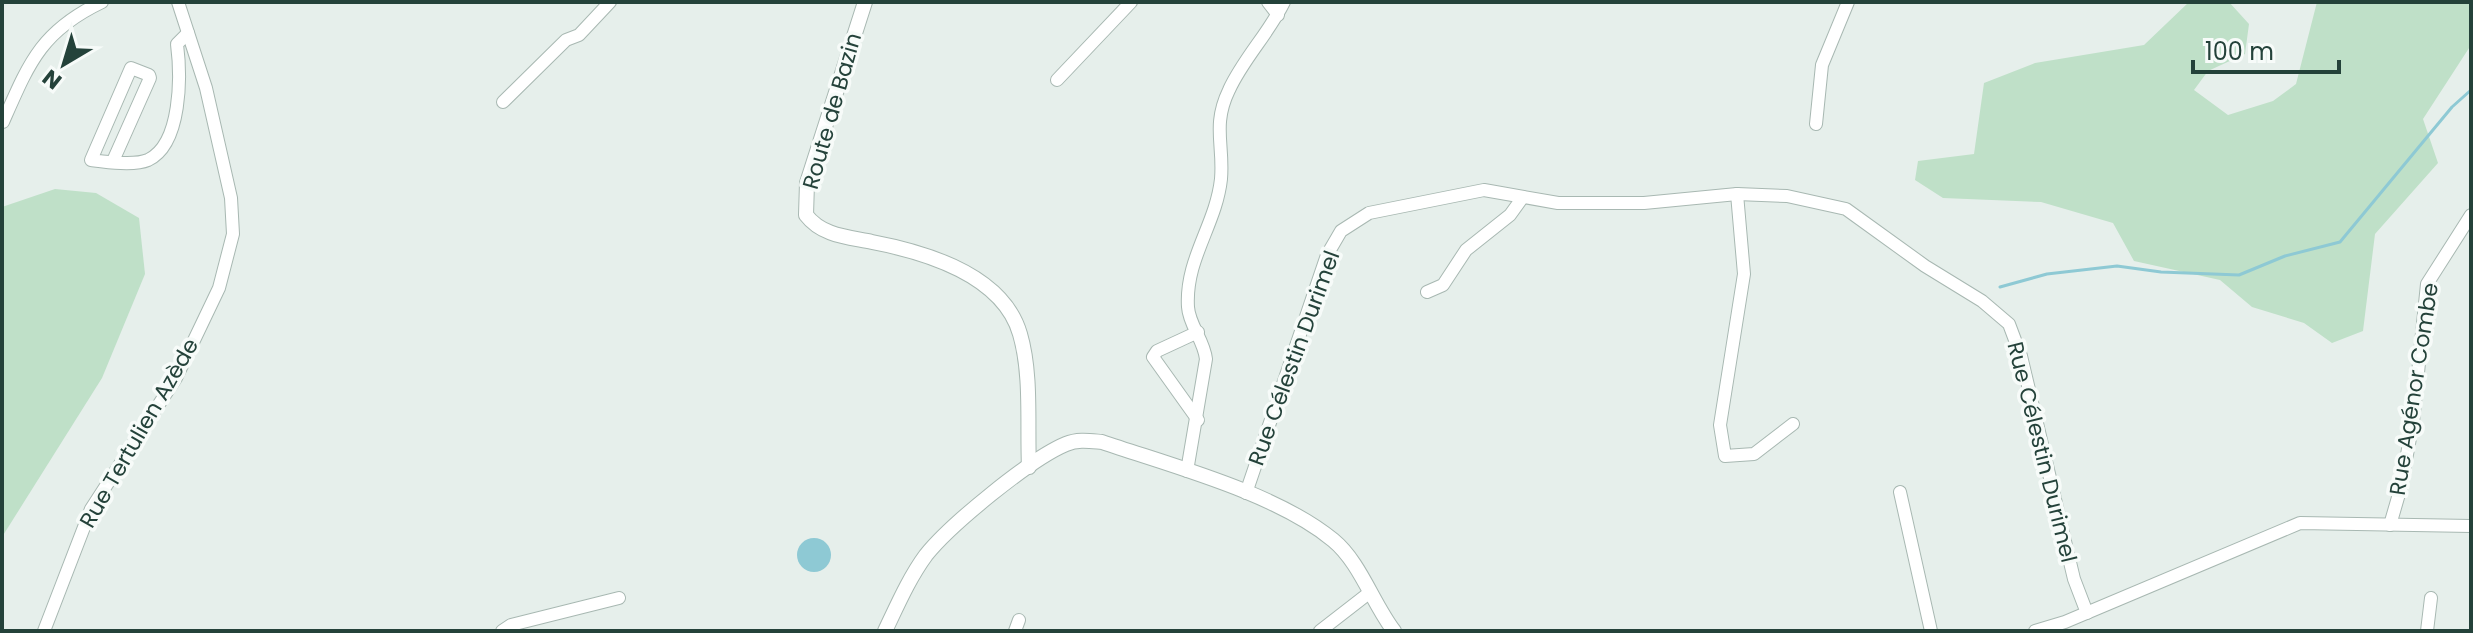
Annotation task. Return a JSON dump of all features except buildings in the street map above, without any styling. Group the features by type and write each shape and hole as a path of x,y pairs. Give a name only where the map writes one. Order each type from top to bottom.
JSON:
{"street":[{"path":"3,122 30,61 44,40 67,21 102,2"},
{"name":"Rue Tertulien Azède","path":"44,631 91,509 176,378 219,288 233,234 231,198 206,88 178,2"},
{"path":"503,102 566,40 579,35 610,2"},
{"name":"Route de Bazin","path":"865,2 807,183 806,215 825,232 936,260 984,284 1001,300 1022,341 1029,467"},
{"path":"1057,80 1131,2"},
{"path":"1268,2 1278,15"},
{"path":"1187,471 1206,359 1188,312 1188,279 1218,199 1221,175 1218,117 1230,88 1284,2"},
{"path":"1816,124 1822,65 1848,2"},
{"path":"113,161 150,78 131,68 91,158 93,161 144,162 154,156 167,139 176,116 180,71 177,44 188,33"},
{"name":"Rue Célestin Durimel","path":"1246,493 1327,255 1341,231 1369,213 1484,190 1558,203 1644,203 1737,194 1787,196 1846,209 1925,266 1982,301 2009,324 2021,356 2074,579 2087,613"},
{"path":"1737,194 1744,274 1720,425 1725,456 1754,454 1793,424"},
{"path":"1427,292 1443,285 1466,250 1510,215 1523,197"},
{"name":"Rue Agénor Combe","path":"2390,525 2401,487 2413,422 2427,284 2471,215"},
{"path":"1198,332 1157,351 1153,357 1198,420"},
{"path":"885,631 926,555 948,531 1029,467 1053,451 1082,440 1102,442 1246,493 1333,540 1394,631"},
{"path":"1027,441 1053,451"},
{"path":"1900,492 1931,631"},
{"path":"2035,631 2087,613 2300,523 2471,526"},
{"path":"1320,631 1369,593"},
{"path":"502,631 511,625 619,598"},
{"path":"2427,631 2431,598"}],"green space":[{"path":"2189,2 2229,2 2249,24 2245,54 2208,71 2194,90 2228,115 2273,101 2296,84 2317,2 2471,2 2471,45 2423,119 2438,163 2375,234 2363,331 2332,343 2304,323 2252,307 2220,280 2134,261 2113,223 2041,202 1943,198 1915,180 1918,161 1974,154 1984,83 2035,63 2144,45"},
{"path":"55,189 96,193 139,218 145,274 102,378 2,537 2,207"}],"water":[{"path":"814,538 826,543 831,555 826,567 814,572 802,567 797,555 802,543"}],"waterway":[{"path":"2000,287 2047,274 2117,266 2161,272 2239,275 2285,256 2340,242 2452,107 2471,90"}]}
